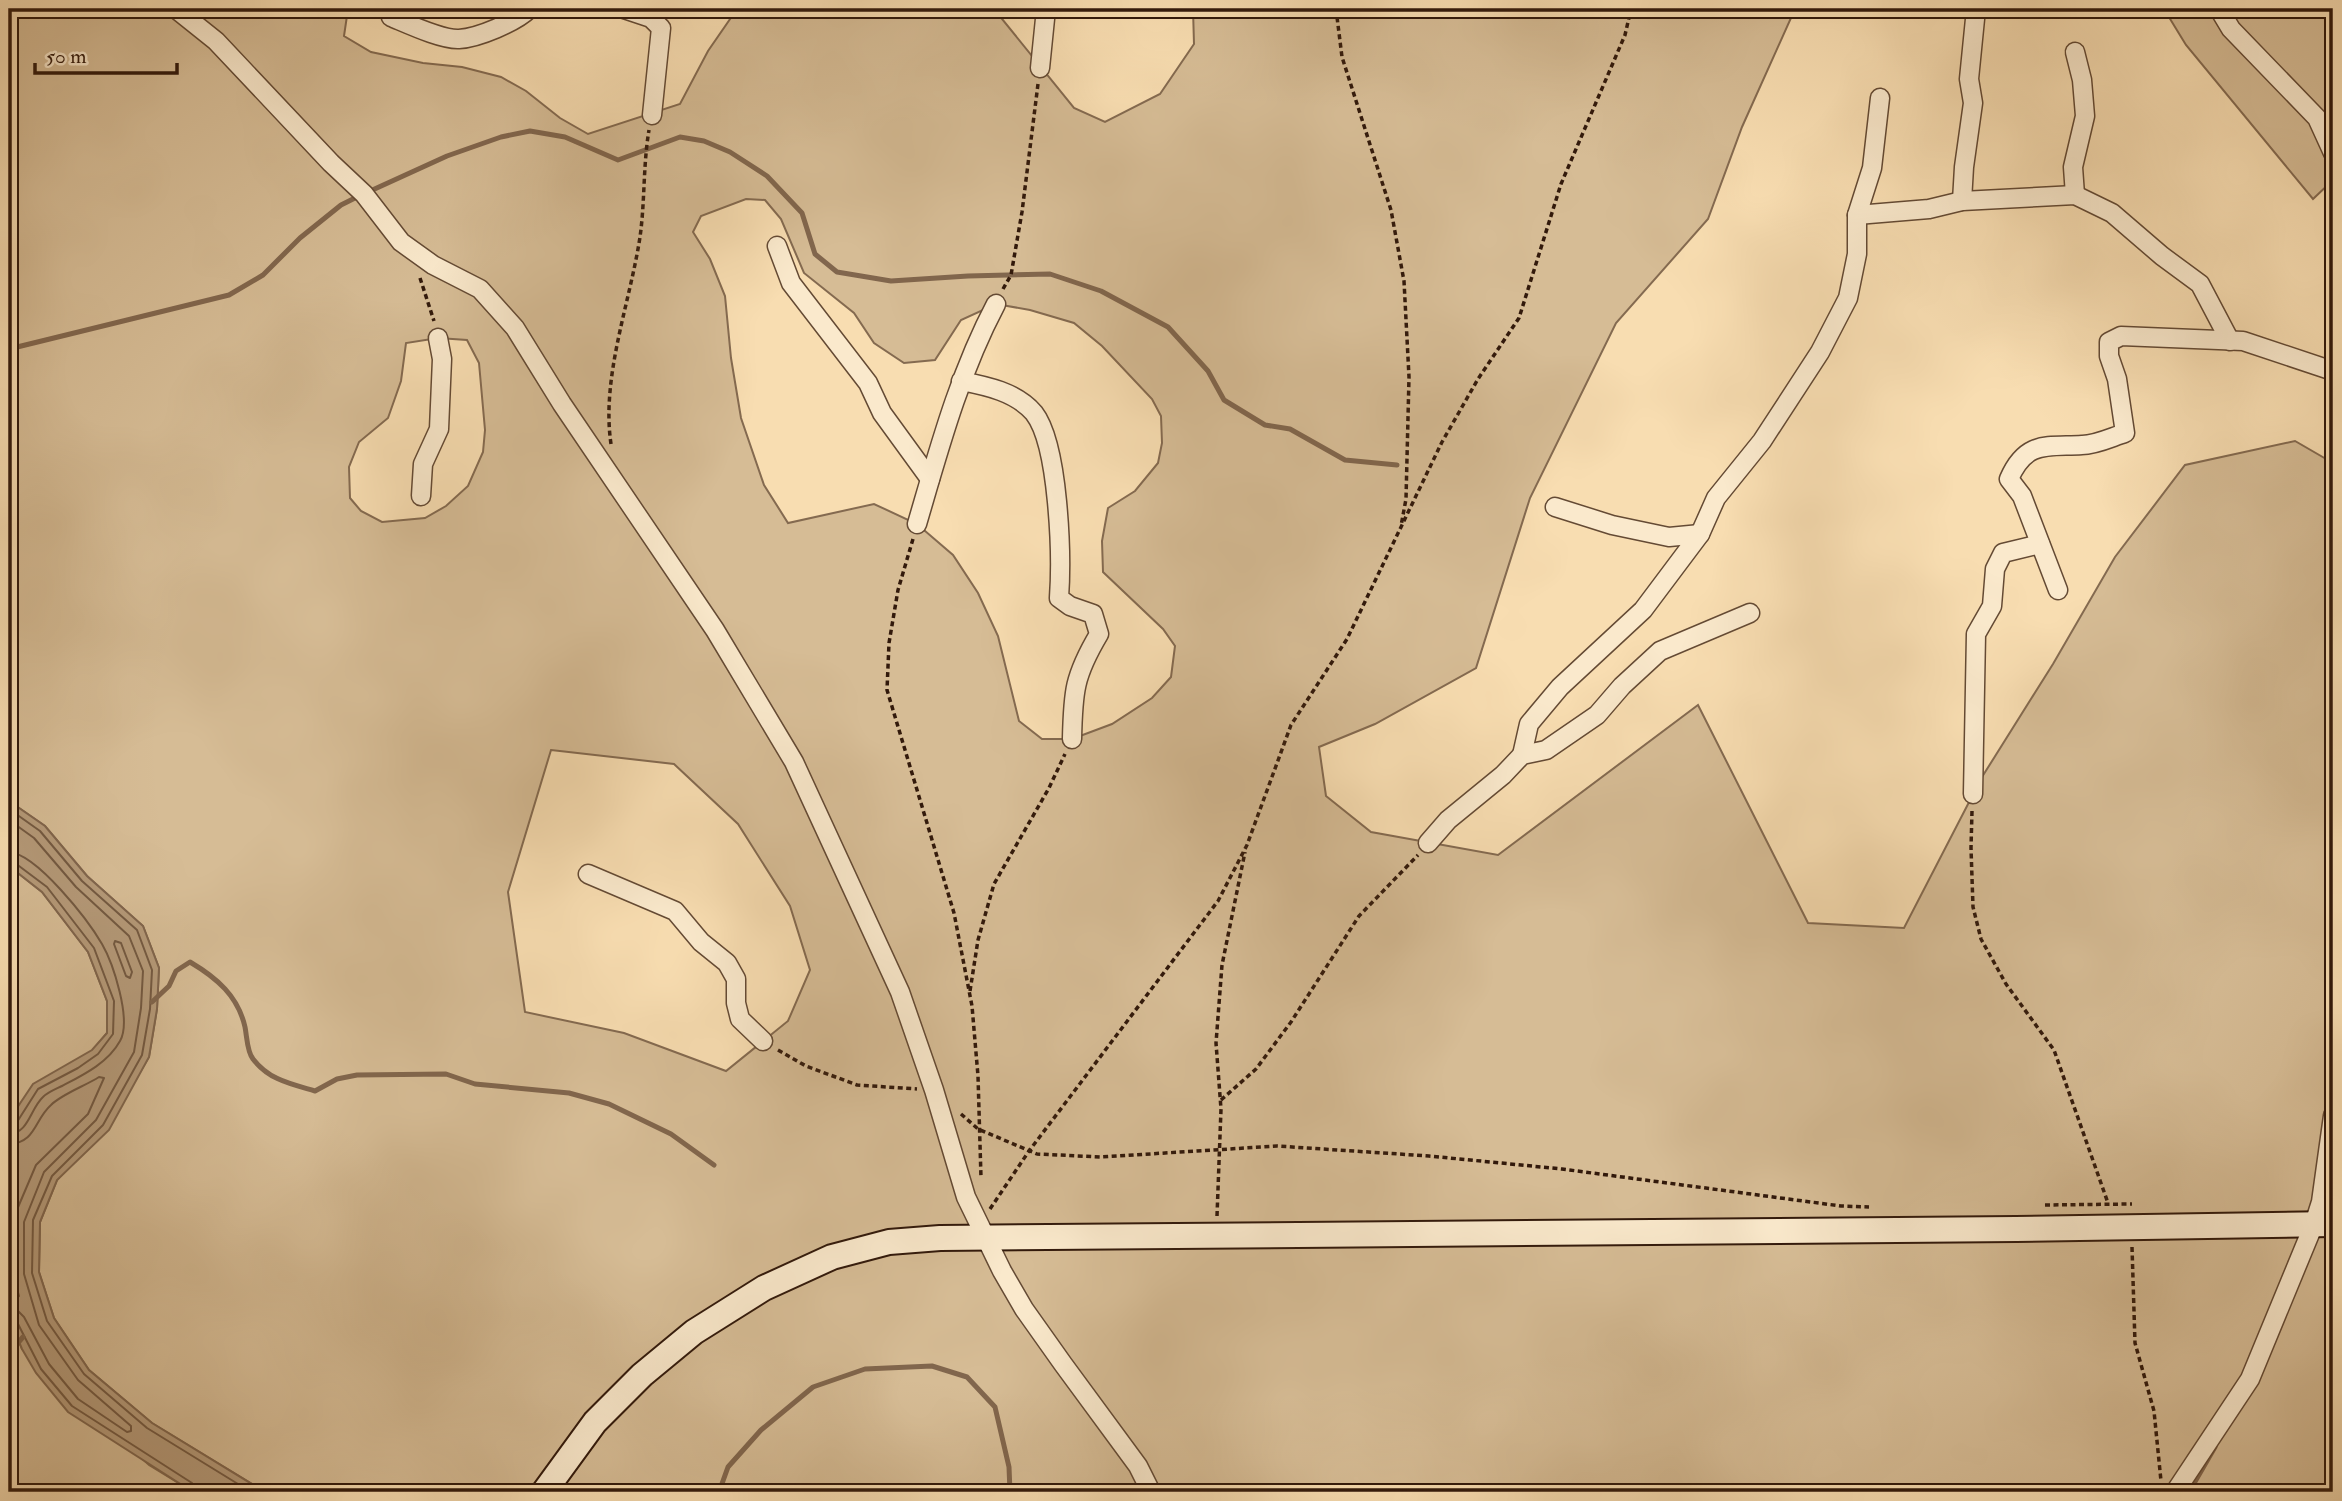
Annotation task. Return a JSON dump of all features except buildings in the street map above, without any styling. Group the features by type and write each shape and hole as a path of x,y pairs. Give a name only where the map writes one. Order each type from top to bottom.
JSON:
{"main road":[{"path":"544,1492 595,1422 642,1375 694,1332 764,1288 832,1257 889,1242 983,1232 1216,1236 2132,1215 2324,1224"}],"street":[{"path":"176,9 216,41 363,194 401,242 433,265 480,289 515,328 562,404 715,630 794,762 900,992 934,1090 966,1197 1002,1271 1024,1309 1138,1466 1151,1492"},
{"path":"391,17 426,31 458,39 496,28 529,9"},
{"path":"624,9 651,19 661,28 652,114"},
{"path":"1040,68 1046,9"},
{"path":"1962,201 1973,103 1969,79 1976,9"},
{"path":"2219,9 2231,29 2317,118 2333,153"},
{"path":"2075,52 2082,80 2085,116 2073,167 2075,195"},
{"path":"1428,843 1448,820 1503,775 1521,755 1529,724 1560,687 1643,610 1700,534 1716,498 1762,440 1821,352 1848,298 1857,254 1857,215 1872,168 1881,98"},
{"path":"1857,215 1928,209 1962,201 2075,195 2112,213 2200,284 2230,341"},
{"path":"777,246 791,283 868,383 882,413 930,479"},
{"path":"917,524 961,381 996,304"},
{"path":"2058,590 2022,496 2008,478 2017,460 2036,449 2057,444 2085,446 2125,433 2117,379 2109,356 2109,342 2121,336 2243,341 2333,371"},
{"path":"421,496 423,464 439,429 442,359 438,338"},
{"path":"961,381 990,387 1019,401 1033,412 1045,430 1057,506 1061,571 1059,597 1070,606 1093,614 1099,634 1083,660 1073,694 1072,739"},
{"path":"1555,507 1612,525 1669,537 1700,534"},
{"path":"1973,794 1976,634 1992,606 1995,569 2003,553 2040,544"},
{"path":"1521,755 1546,750 1597,715 1622,686 1661,651 1750,613"},
{"path":"588,874 675,911 701,942 727,963 736,979 736,1003 740,1019 764,1041"},
{"path":"2175,1492 2250,1379 2324,1224 2322,1195 2333,1116"}],"path":[{"path":"1336,9 1342,57 1391,210 1404,281 1409,377 1406,499 1401,531"},
{"path":"983,1232 1029,1151 1218,901 1247,845 1291,725 1347,639 1442,442 1478,379 1519,318 1561,184 1625,35 1630,9"},
{"path":"996,304 1010,275 1015,253 1040,68"},
{"path":"612,449 608,426 616,351 639,239 646,184 646,149 652,114"},
{"path":"419,274 430,303 438,338"},
{"path":"917,524 898,590 890,643 887,690 954,912 970,994 978,1076 981,1189"},
{"path":"970,994 978,940 994,884 1049,788 1072,739"},
{"path":"1973,794 1970,848 1973,907 1981,939 2006,984 2054,1051 2108,1203"},
{"path":"1221,1100 1255,1069 1291,1022 1359,916 1428,843"},
{"path":"1216,1236 1221,1100 1216,1043 1222,965 1247,845"},
{"path":"764,1041 806,1066 857,1085 934,1090"},
{"path":"960,1113 978,1129 1037,1154 1101,1157 1277,1146 1429,1156 1562,1169 1841,1206 1879,1207"},
{"path":"2039,1205 2108,1203 2132,1215 2135,1343 2154,1411 2162,1492"}],"shaded area":[{"path":"9,9 348,9 344,36 371,52 423,63 462,67 501,77 588,134 680,104 708,51 737,9 994,9 1074,108 1105,122 1160,94 1194,44 1193,9 1795,9 1742,127 1708,219 1616,323 1530,498 1476,668 1375,724 1319,747 1326,796 1371,832 1498,855 1698,705 1808,923 1904,928 1982,777 2053,664 2115,557 2185,465 2295,441 2333,463 2333,1492 265,1492 152,1423 89,1370 54,1318 39,1272 40,1222 57,1180 77,1159 129,1091 149,1057 157,1009 159,968 143,926 87,876 45,826 9,801","holes":["746,199 765,200 781,219 804,273 854,313 874,343 904,363 935,360 961,320 996,304 1030,310 1074,323 1102,346 1152,399 1161,416 1162,443 1158,463 1135,491 1108,508 1102,541 1103,572 1163,629 1175,646 1171,677 1152,698 1112,724 1072,739 1042,739 1019,721 998,636 978,593 953,555 917,524 874,504 788,523 764,485 741,418 731,358 725,296 710,259 693,232 701,216","438,338 467,340 479,363 485,430 483,452 468,486 446,506 425,518 382,522 361,511 350,498 349,467 359,442 388,418 401,381 406,343","551,750 674,764 738,824 790,906 810,970 788,1021 726,1071 624,1033 525,1012 508,892"]},
{"path":"2164,9 2333,9 2333,180 2313,199 2186,45"},
{"path":"9,866 42,892 88,952 107,1001 107,1033 93,1050 13,1114 9,1127"},
{"path":"9,1318 22,1349 149,1465 193,1492 9,1492"}],"water":[{"path":"9,801 45,826 87,876 143,926 159,968 157,1009 149,1057 109,1130 57,1180 40,1222 39,1272 54,1318 89,1370 152,1423 265,1492 193,1492 68,1412 36,1373 9,1318 9,1127 13,1114 33,1084 92,1050 107,1033 107,1001 88,952 42,892 9,866"}],"waterway":[{"path":"368,192 447,156 501,137 530,131 565,137 618,160 680,137 704,141 730,152 767,176 802,213 815,254 837,272 891,281 1050,274 1101,291 1168,327 1208,371 1224,400 1265,425 1290,429 1345,460 1397,465"},
{"path":"9,349 229,295 263,275 300,238 341,205 359,196"},
{"path":"152,1002 169,986 176,971 190,962 217,981 232,997 242,1016 251,1056 266,1072 281,1080 315,1091 337,1079 357,1075 446,1074 475,1084 569,1093 609,1104 671,1134 714,1165"},
{"path":"9,1353 23,1337"},
{"path":"719,1492 728,1467 761,1430 813,1387 865,1369 932,1366 967,1377 995,1407 1009,1467 1010,1492"},
{"path":"2189,1492 2215,1447"}]}
